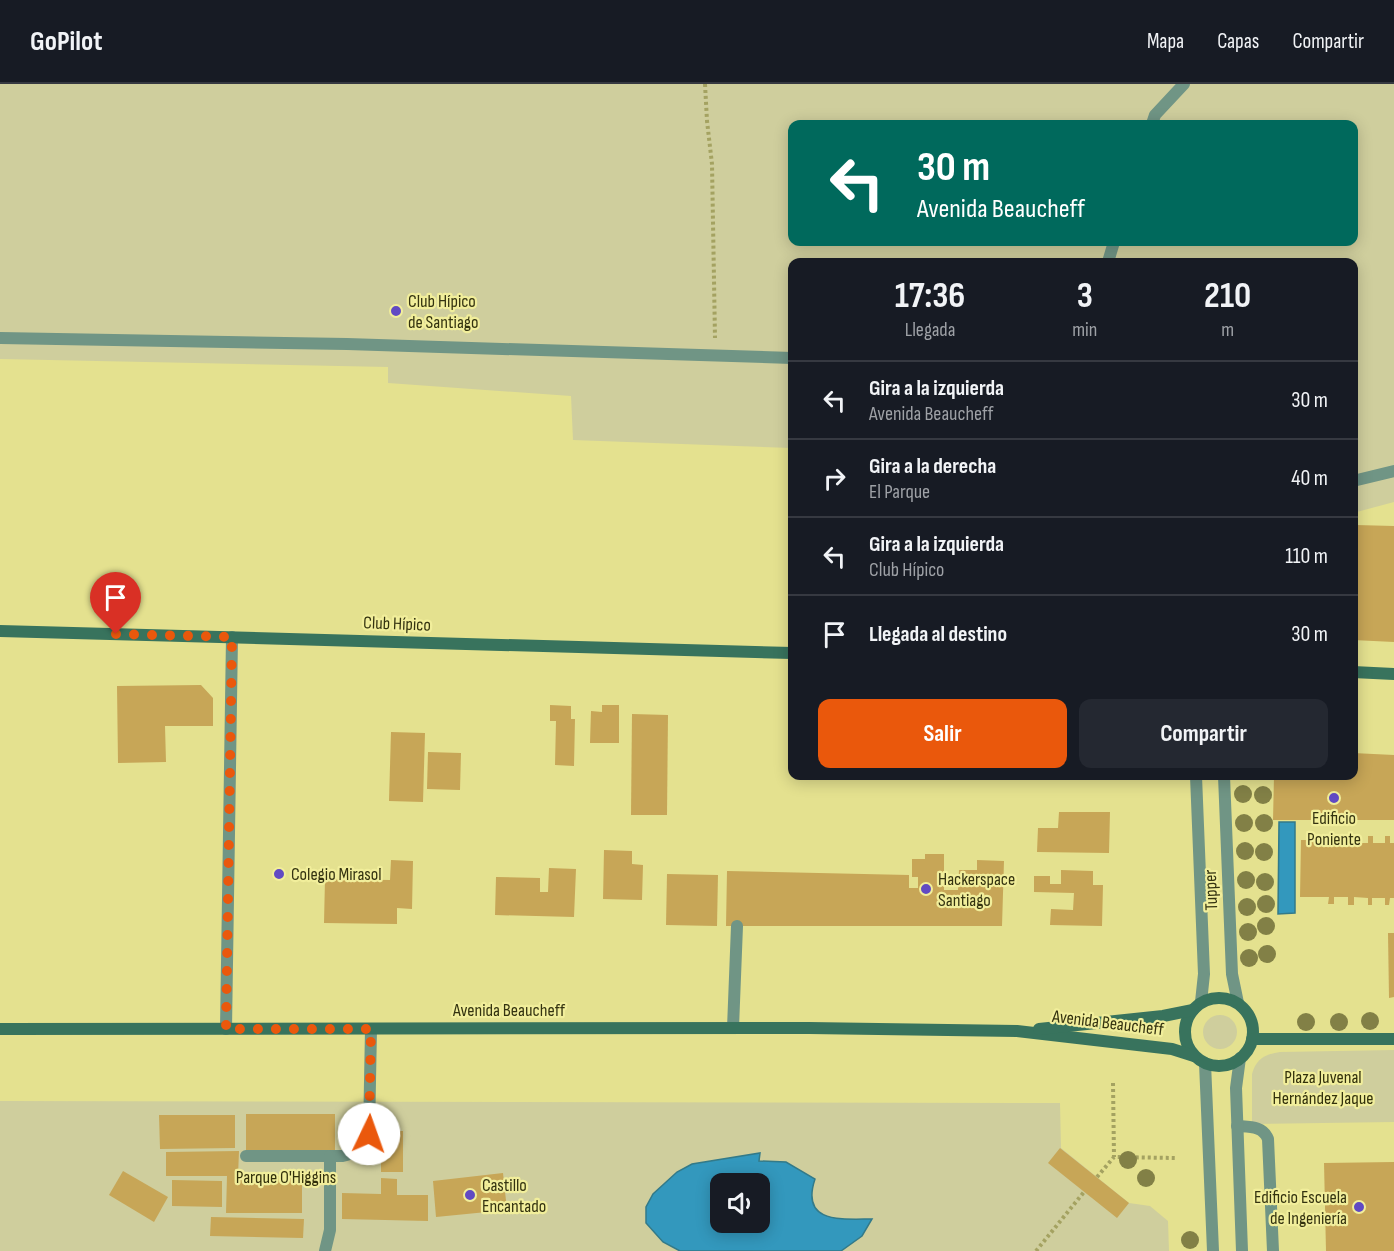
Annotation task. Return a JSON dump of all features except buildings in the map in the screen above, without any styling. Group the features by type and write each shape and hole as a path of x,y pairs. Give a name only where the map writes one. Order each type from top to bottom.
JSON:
{"main road":[{"name":"Club Hípico","path":"0,631 788,653"},
{"path":"1358,672 1394,674"},
{"path":"1220,998 1238,1003 1250,1019 1252,1039 1245,1053 1224,1066 1205,1063 1194,1056 1187,1045 1184,1033 1186,1020 1197,1006 1220,998"},
{"name":"Avenida Beaucheff","path":"1017,1031 1163,1016 1197,1006"},
{"name":"Avenida Beaucheff","path":"0,1029 733,1028 1017,1031 1172,1049 1194,1056"},
{"path":"1252,1039 1394,1039"}],"street":[{"path":"1154,120 1184,84"},
{"path":"0,338 335,344 788,358"},
{"path":"1358,480 1394,471"},
{"path":"226,1029 232,637"},
{"name":"Tupper","path":"1196,780 1204,974 1197,1006"},
{"name":"Tupper","path":"1224,780 1232,974 1238,1003"},
{"path":"733,1028 737,926"},
{"path":"246,1156 330,1156 353,1154 362,1147 369,1134 371,1029"},
{"path":"1240,1058 1236,1088 1242,1251"},
{"path":"1205,1063 1213,1251"},
{"path":"1238,1126 1260,1128 1266,1133 1268,1139 1273,1251"},
{"path":"325,1251 330,1230 330,1156"}],"path":[{"path":"705,84 712,164 716,356"},
{"path":"1097,1177 1114,1157 1113,1083"},
{"path":"1114,1157 1175,1158"},
{"path":"1036,1251 1084,1192"}],"green space":[{"name":"Club Hípico de Santiago","path":"0,84 1394,84 1394,502 1358,512 1358,258 788,258 788,448 573,440 571,396 388,383 388,367 0,359"},
{"path":"1220,1015 1232,1020 1237,1032 1232,1044 1220,1049 1208,1044 1203,1032 1208,1020"},
{"name":"Plaza Juvenal Hernández Jaque","path":"1394,1050 1394,1122 1252,1124 1252,1074 1259,1061 1266,1056 1280,1052"},
{"name":"Parque O'Higgins","path":"0,1101 1060,1103 1061,1148 1129,1203 1150,1206 1168,1221 1169,1251 0,1251"}],"water":[{"path":"1279,822 1295,822 1295,913 1278,914"},
{"path":"760,1153 759,1161 786,1162 815,1179 813,1204 827,1216 872,1219 862,1236 841,1251 680,1251 663,1242 646,1223 646,1207 653,1194 677,1172 692,1164"}],"place":[{"name":"Club Hípico de Santiago","path":"396,311"},
{"name":"Edificio Poniente","path":"1334,798"},
{"name":"Colegio Mirasol","path":"279,874"},
{"name":"Hackerspace Santiago","path":"926,889"},
{"name":"Castillo Encantado","path":"470,1195"},
{"name":"Edificio Escuela de Ingeniería","path":"1359,1207"}],"route":[{"path":"116,634 232,637 226,1029 371,1029 369,1134"}]}
